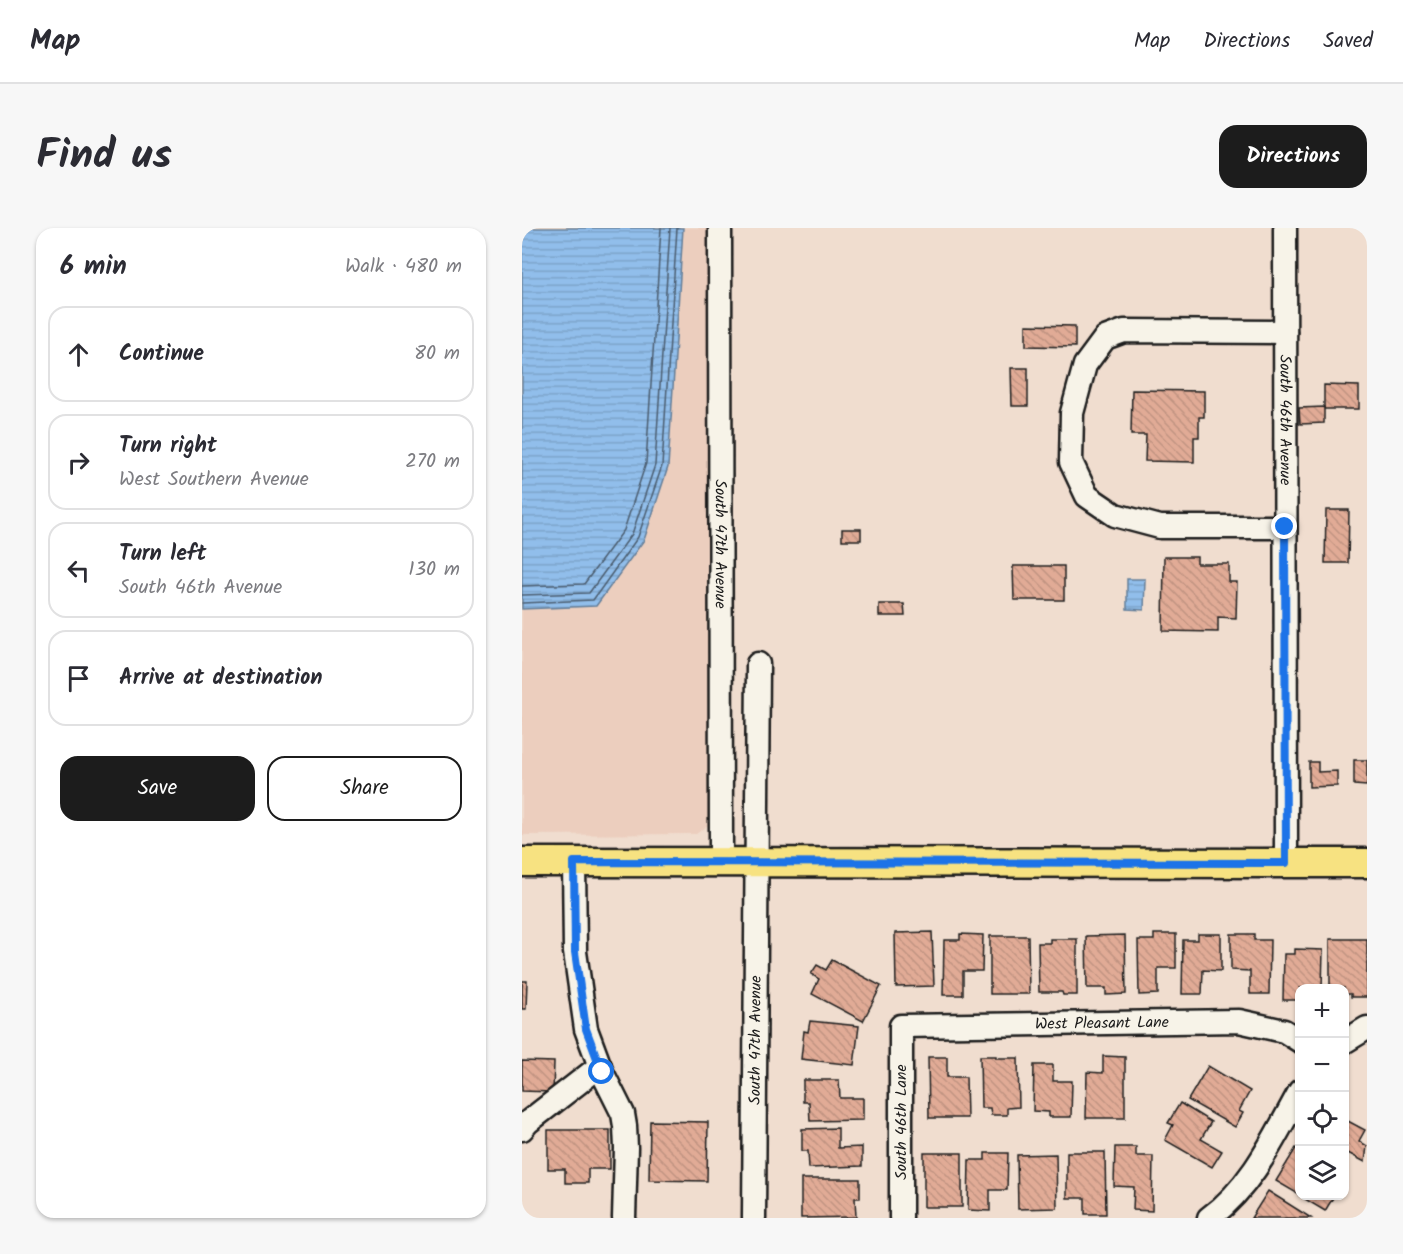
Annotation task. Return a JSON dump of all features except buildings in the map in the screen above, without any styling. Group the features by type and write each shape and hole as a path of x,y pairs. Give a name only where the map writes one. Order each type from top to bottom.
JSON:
{"main road":[{"path":"522,862 1367,863"}],"street":[{"name":"South 47th Avenue","path":"720,228 721,861"},
{"name":"South 46th Avenue","path":"1285,228 1286,863"},
{"path":"1285,332 1124,331 1105,338 1085,365 1072,413 1071,462 1087,496 1115,515 1160,526 1285,527"},
{"name":"South 47th Avenue","path":"754,1218 758,664"},
{"path":"574,862 575,952 586,1029 625,1126 624,1218"},
{"name":"West Pleasant Lane","path":"901,1026 1239,1021 1284,1031 1295,1038"},
{"name":"South 46th Lane","path":"901,1026 901,1218"},
{"path":"1349,1039 1367,1028"},
{"path":"522,1129 600,1066"},
{"path":"1209,1218 1220,1210 1260,1163 1298,1092"}],"shaded area":[{"path":"522,228 707,228 714,797 708,826 696,834 522,835"}],"water":[{"path":"522,228 683,228 668,467 644,540 596,606 522,609"},
{"path":"1127,579 1145,579 1144,610 1127,609"}],"route":[{"path":"602,1072 586,1029 575,952 574,862 1286,863 1285,527"}]}
